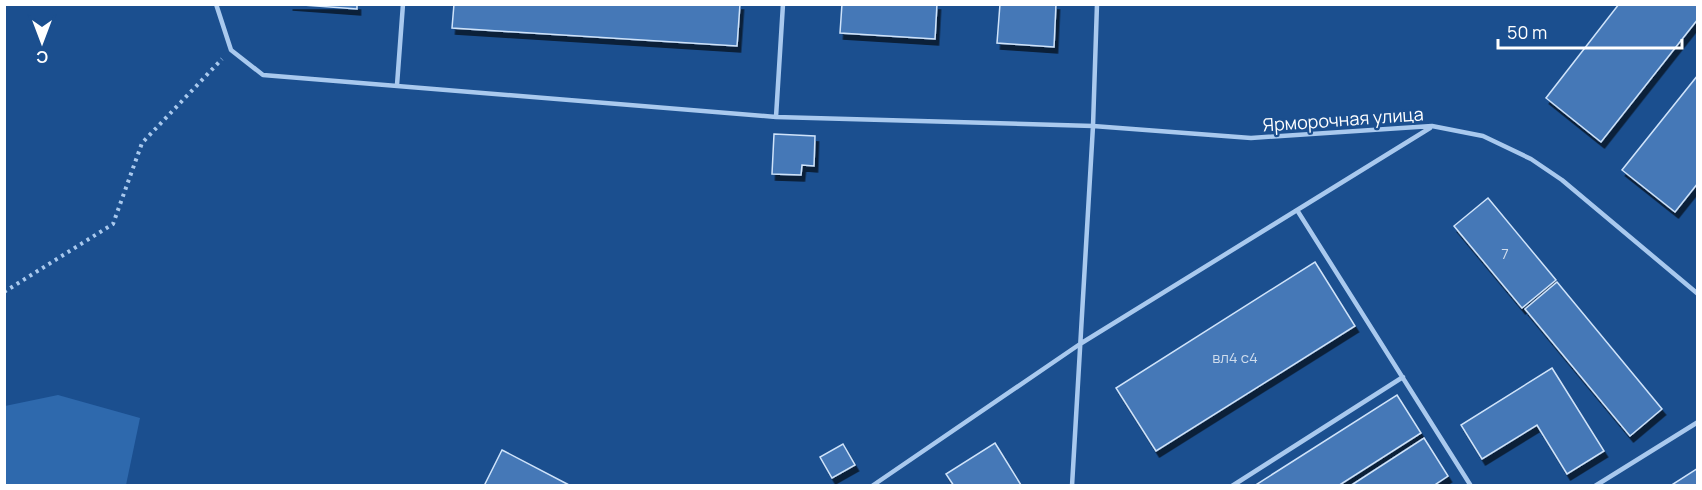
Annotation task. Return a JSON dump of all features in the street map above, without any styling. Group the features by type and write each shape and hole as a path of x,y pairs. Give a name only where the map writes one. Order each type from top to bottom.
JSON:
{"lane":[{"path":"216,4 231,50"},
{"path":"397,85 403,4"},
{"path":"776,117 783,4"},
{"path":"1072,486 1093,126 1097,4"},
{"name":"Ярморочная улица","path":"231,50 263,75 776,117 1093,126 1251,138 1432,126 1483,136 1531,159 1562,180 1698,294"},
{"path":"872,486 1080,344 1432,126"},
{"path":"1297,210 1471,486"},
{"path":"1232,486 1403,377"},
{"path":"1595,486 1698,422"}],"path":[{"path":"4,292 112,224 142,143 231,50"}],"shaded area":[{"path":"58,395 140,418 126,485 5,485 5,406"}],"building":[{"path":"289,4 357,4 357,9"},
{"path":"454,4 740,4 737,46 452,28"},
{"path":"842,4 937,4 935,39 840,33"},
{"path":"1000,4 1056,4 1054,47 997,43"},
{"path":"1619,4 1698,4 1698,19 1601,142 1546,98"},
{"path":"1698,75 1698,183 1675,212 1622,170"},
{"path":"774,134 815,136 814,166 802,165 801,175 772,174"},
{"path":"1488,198 1556,280 1522,308 1454,226"},
{"path":"1315,262 1355,326 1156,451 1116,388"},
{"path":"1557,282 1662,409 1630,436 1525,309"},
{"path":"1552,368 1604,451 1567,474 1537,425 1482,459 1461,425"},
{"path":"1397,395 1421,433 1338,486 1254,486"},
{"path":"1424,438 1448,476 1433,486 1350,486"},
{"path":"995,443 1021,485 954,486 946,474"},
{"path":"843,444 855,465 832,478 820,457"},
{"path":"502,450 571,486 484,486"},
{"path":"1698,468 1698,486 1670,486"}]}
